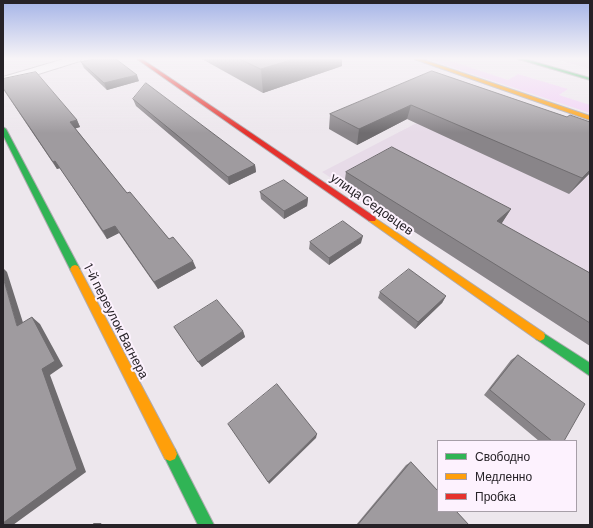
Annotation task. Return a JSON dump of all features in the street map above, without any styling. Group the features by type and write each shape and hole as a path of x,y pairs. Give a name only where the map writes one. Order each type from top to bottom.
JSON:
{"street":[{"name":"улица Седовцев","path":"175,84 590,370"},
{"path":"489,84 590,118"},
{"name":"1-й переулок Вагнера","path":"3,129 206,525"}],"shaded area":[{"path":"501,84 550,84 568,89 559,95 590,105 590,113"},
{"path":"465,98 590,141 590,346 322,172"}],"building":[{"path":"3,84 46,84 77,120 70,122 127,193 130,192 169,239 173,237 193,261 154,282 115,226 103,231 55,161 53,162 3,88"},
{"path":"147,84 255,165 228,177 133,99"},
{"path":"402,84 469,84 567,117 570,115 590,122 590,170 582,178 411,105 359,129 330,114"},
{"path":"392,147 511,209 497,221 590,273 590,323 346,172"},
{"path":"284,180 308,198 284,211 260,192"},
{"path":"343,221 363,236 329,258 310,242"},
{"path":"409,269 446,296 418,322 380,292"},
{"path":"3,277 17,326 32,317 55,361 42,369 77,469 3,523"},
{"path":"217,300 243,331 198,362 174,327"},
{"path":"518,355 585,404 565,440 551,440 490,390"},
{"path":"277,384 317,434 268,482 228,424"},
{"path":"411,462 437,490 437,512 457,512 469,525 358,525"}],"traffic: fast":[{"path":"3,129 75,269"},
{"path":"540,336 590,370"},
{"path":"170,454 206,525"}],"traffic: slow":[{"path":"489,84 590,118"},
{"path":"372,219 540,336"},
{"path":"75,269 170,454"}],"traffic: jam":[{"path":"175,84 372,219"}]}
